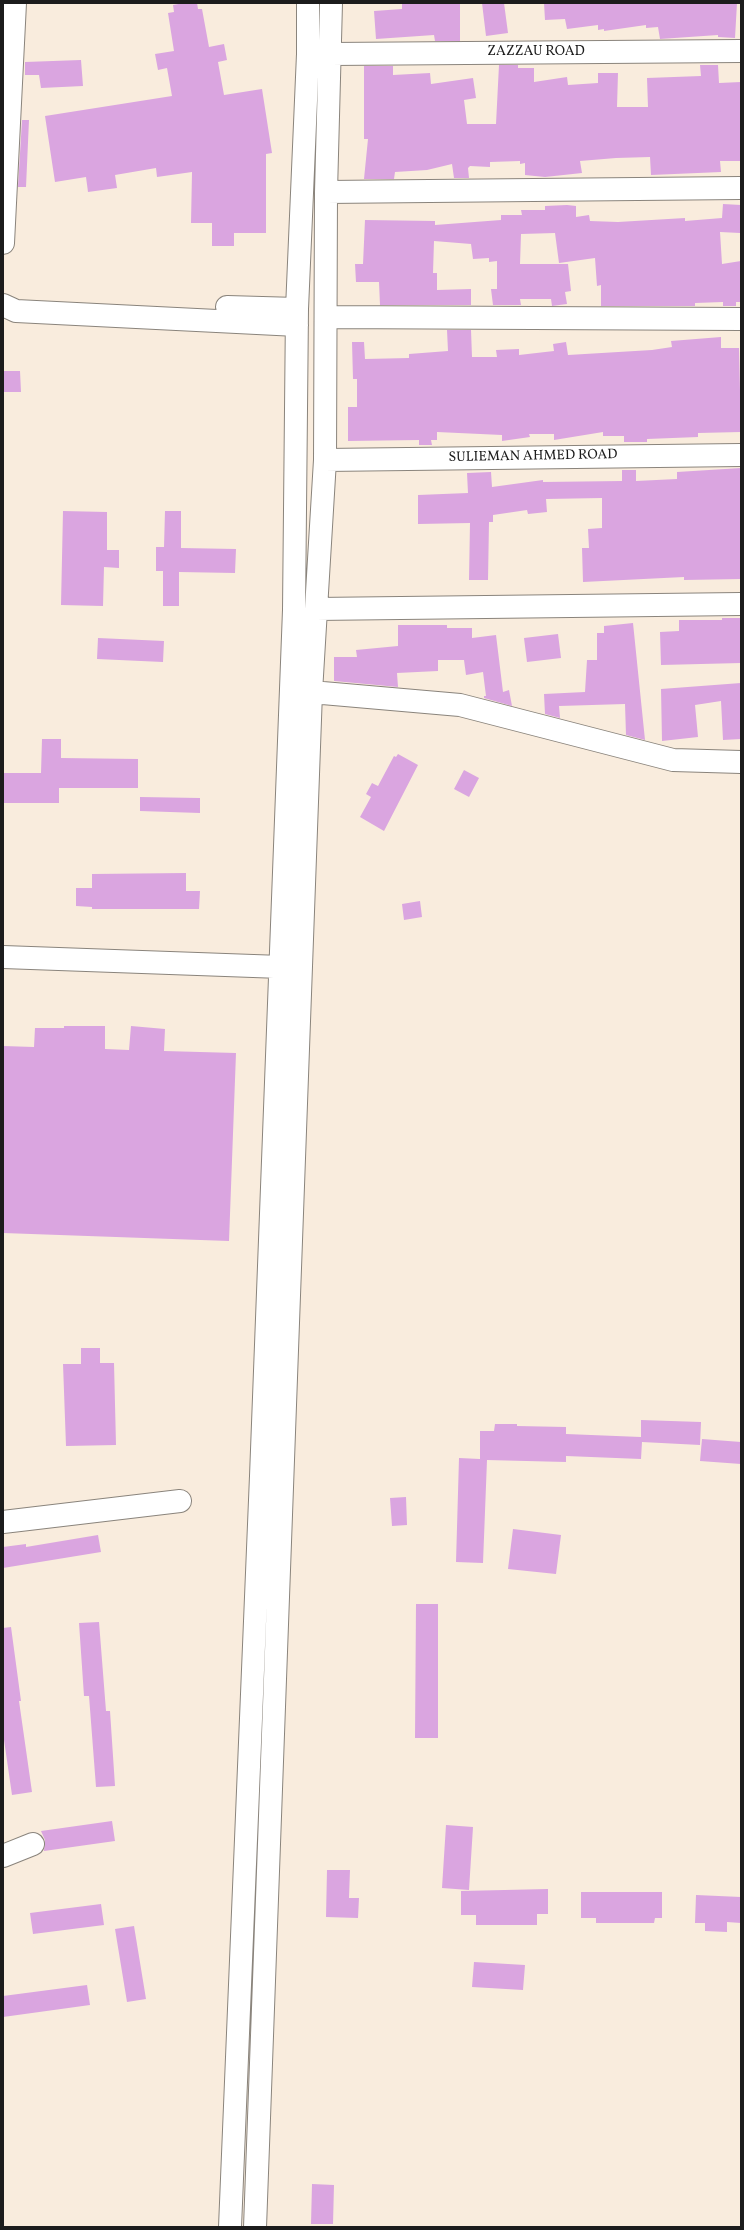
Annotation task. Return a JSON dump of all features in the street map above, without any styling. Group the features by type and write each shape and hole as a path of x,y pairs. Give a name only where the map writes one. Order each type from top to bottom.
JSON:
{"street":[{"path":"3,243 8,28 15,3"},
{"path":"230,2227 294,610 297,317 308,54 308,3"},
{"path":"255,2227 311,692 325,460 326,192 331,3"},
{"name":"ZAZZAU ROAD","path":"330,54 741,51"},
{"path":"326,192 741,188"},
{"path":"3,304 16,300 297,317"},
{"path":"326,317 741,319"},
{"name":"SULIEMAN AHMED ROAD","path":"325,460 741,455"},
{"path":"294,540 320,538"},
{"path":"316,609 741,604"},
{"path":"311,692 460,705 673,760 741,762"},
{"path":"3,957 280,967"},
{"path":"3,1522 180,1501"},
{"path":"3,1856 33,1844"}],"building":[{"path":"197,3 198,9 202,9 209,47 224,44 227,60 218,62 224,95 262,89 272,153 266,154 266,233 234,233 234,246 212,246 212,223 191,223 192,172 157,177 156,168 115,175 117,188 88,192 86,177 55,182 45,116 172,96 167,68 158,70 155,54 174,51 168,13 174,12 173,5"},
{"path":"402,3 460,3 460,41 435,41 434,35 376,39 374,11 402,9"},
{"path":"482,3 504,3 508,33 486,36"},
{"path":"544,3 737,3 735,38 718,37 718,35 660,39 658,27 646,28 646,25 604,31 604,29 598,30 598,25 567,29 565,19 545,20"},
{"path":"81,60 83,86 41,88 39,75 25,75 25,62"},
{"path":"499,65 518,65 518,68 534,68 534,82 567,77 568,85 598,83 598,73 618,73 617,107 648,107 647,78 701,76 700,65 718,65 719,83 741,82 740,161 720,161 721,172 651,175 650,157 616,158 580,161 582,173 545,177 525,175 525,163 520,164 520,161 490,162 490,167 470,166 468,168 469,178 454,178 452,164 427,170 395,172 394,179 364,179 368,139 364,139 364,66 393,66 393,75 430,73 431,84 473,78 476,98 464,100 467,124 496,124"},
{"path":"22,120 29,120 26,187 18,187"},
{"path":"723,204 741,205 740,233 720,232 722,264 741,261 741,302 736,302 736,306 723,306 723,302 695,303 695,306 601,306 601,285 597,286 595,258 559,263 555,233 521,234 520,264 568,264 571,291 565,292 567,304 552,306 551,299 520,299 521,305 493,305 491,289 497,289 497,261 489,262 489,258 473,259 471,244 434,241 433,273 437,273 437,290 471,289 471,305 380,305 379,282 356,282 355,264 363,264 365,220 435,221 435,225 501,220 501,215 522,215 521,210 545,210 545,206 567,205 576,206 576,217 589,215 590,221 618,222 685,218 685,221 722,218"},
{"path":"447,330 471,330 472,357 497,357 496,350 519,349 519,355 554,351 553,344 566,342 568,355 652,350 672,347 671,341 721,337 721,348 739,348 741,432 698,433 698,437 647,439 647,442 624,442 624,436 603,436 603,432 554,440 554,434 529,434 530,437 502,441 502,435 437,432 437,440 431,440 432,445 419,445 419,440 348,441 348,407 357,407 357,379 353,379 352,342 364,342 365,359 409,358 409,354 448,351"},
{"path":"3,371 20,371 21,392 3,392"},
{"path":"741,468 741,579 684,580 684,577 583,582 582,548 589,548 588,529 602,528 602,498 546,499 547,512 528,514 527,510 493,515 493,522 489,522 488,580 469,580 470,523 418,524 418,495 468,493 467,473 491,472 492,487 543,480 543,482 622,481 622,470 636,470 636,481 677,479 677,472"},
{"path":"63,511 107,512 107,550 119,550 119,568 104,567 103,606 61,605"},
{"path":"165,511 181,511 181,548 236,549 235,573 179,572 179,606 163,606 163,571 156,571 156,547 164,547"},
{"path":"722,618 741,618 741,663 661,665 660,632 679,631 679,620 722,620"},
{"path":"633,623 645,740 626,735 625,704 559,706 560,718 545,714 544,694 585,692 587,660 597,660 597,633 604,633 604,626"},
{"path":"398,625 447,625 447,628 472,628 472,638 496,635 503,692 509,690 512,706 484,698 484,696 486,696 483,672 466,675 464,660 438,660 438,671 397,673 398,687 334,681 334,657 357,657 356,650 398,646"},
{"path":"558,634 561,658 527,662 524,638"},
{"path":"98,638 164,641 163,662 97,659"},
{"path":"741,683 741,739 723,740 721,701 695,705 698,737 662,741 661,689"},
{"path":"42,739 61,739 61,758 138,759 138,788 59,788 59,803 3,803 3,773 41,773"},
{"path":"398,754 418,765 384,831 360,817 371,797 366,794 372,783 378,786 394,756 396,757"},
{"path":"464,770 479,778 469,797 454,789"},
{"path":"140,797 200,798 200,813 140,811"},
{"path":"186,873 186,891 200,891 199,909 92,909 92,907 76,906 76,888 92,888 92,874"},
{"path":"420,901 422,917 404,920 402,904"},
{"path":"64,1026 105,1026 105,1049 129,1050 131,1026 165,1029 164,1051 236,1053 229,1241 3,1233 3,1046 34,1047 35,1028 64,1028"},
{"path":"81,1348 100,1348 100,1363 114,1363 116,1445 66,1446 63,1364 81,1364"},
{"path":"641,1420 701,1422 700,1445 642,1442 641,1459 566,1456 566,1462 487,1460 483,1563 456,1562 459,1458 480,1459 480,1431 494,1431 495,1424 517,1424 517,1426 566,1427 566,1434 641,1437"},
{"path":"702,1439 741,1442 741,1464 700,1461"},
{"path":"406,1497 407,1525 392,1526 390,1498"},
{"path":"513,1529 561,1535 556,1574 508,1569"},
{"path":"98,1535 101,1552 3,1568 3,1547 26,1544 26,1547"},
{"path":"416,1604 438,1604 438,1738 415,1738"},
{"path":"99,1622 106,1711 110,1711 115,1786 96,1787 89,1696 84,1696 79,1623"},
{"path":"11,1627 21,1701 19,1701 32,1792 12,1795 3,1733 3,1628"},
{"path":"112,1821 115,1841 44,1851 45,1840 41,1831"},
{"path":"446,1825 473,1827 469,1890 442,1888"},
{"path":"327,1870 350,1870 349,1898 359,1898 358,1918 326,1917"},
{"path":"548,1889 548,1914 537,1914 537,1925 476,1925 476,1915 461,1915 461,1891"},
{"path":"581,1892 662,1892 662,1918 655,1918 654,1923 596,1923 596,1918 581,1918"},
{"path":"696,1895 741,1897 741,1923 727,1922 727,1932 705,1931 705,1923 695,1923"},
{"path":"101,1904 104,1925 33,1934 30,1913"},
{"path":"134,1926 146,1999 127,2002 115,1929"},
{"path":"474,1962 525,1965 523,1990 472,1987"},
{"path":"87,1985 90,2005 3,2017 3,1996"},
{"path":"312,2184 334,2185 333,2224 311,2224"}]}
